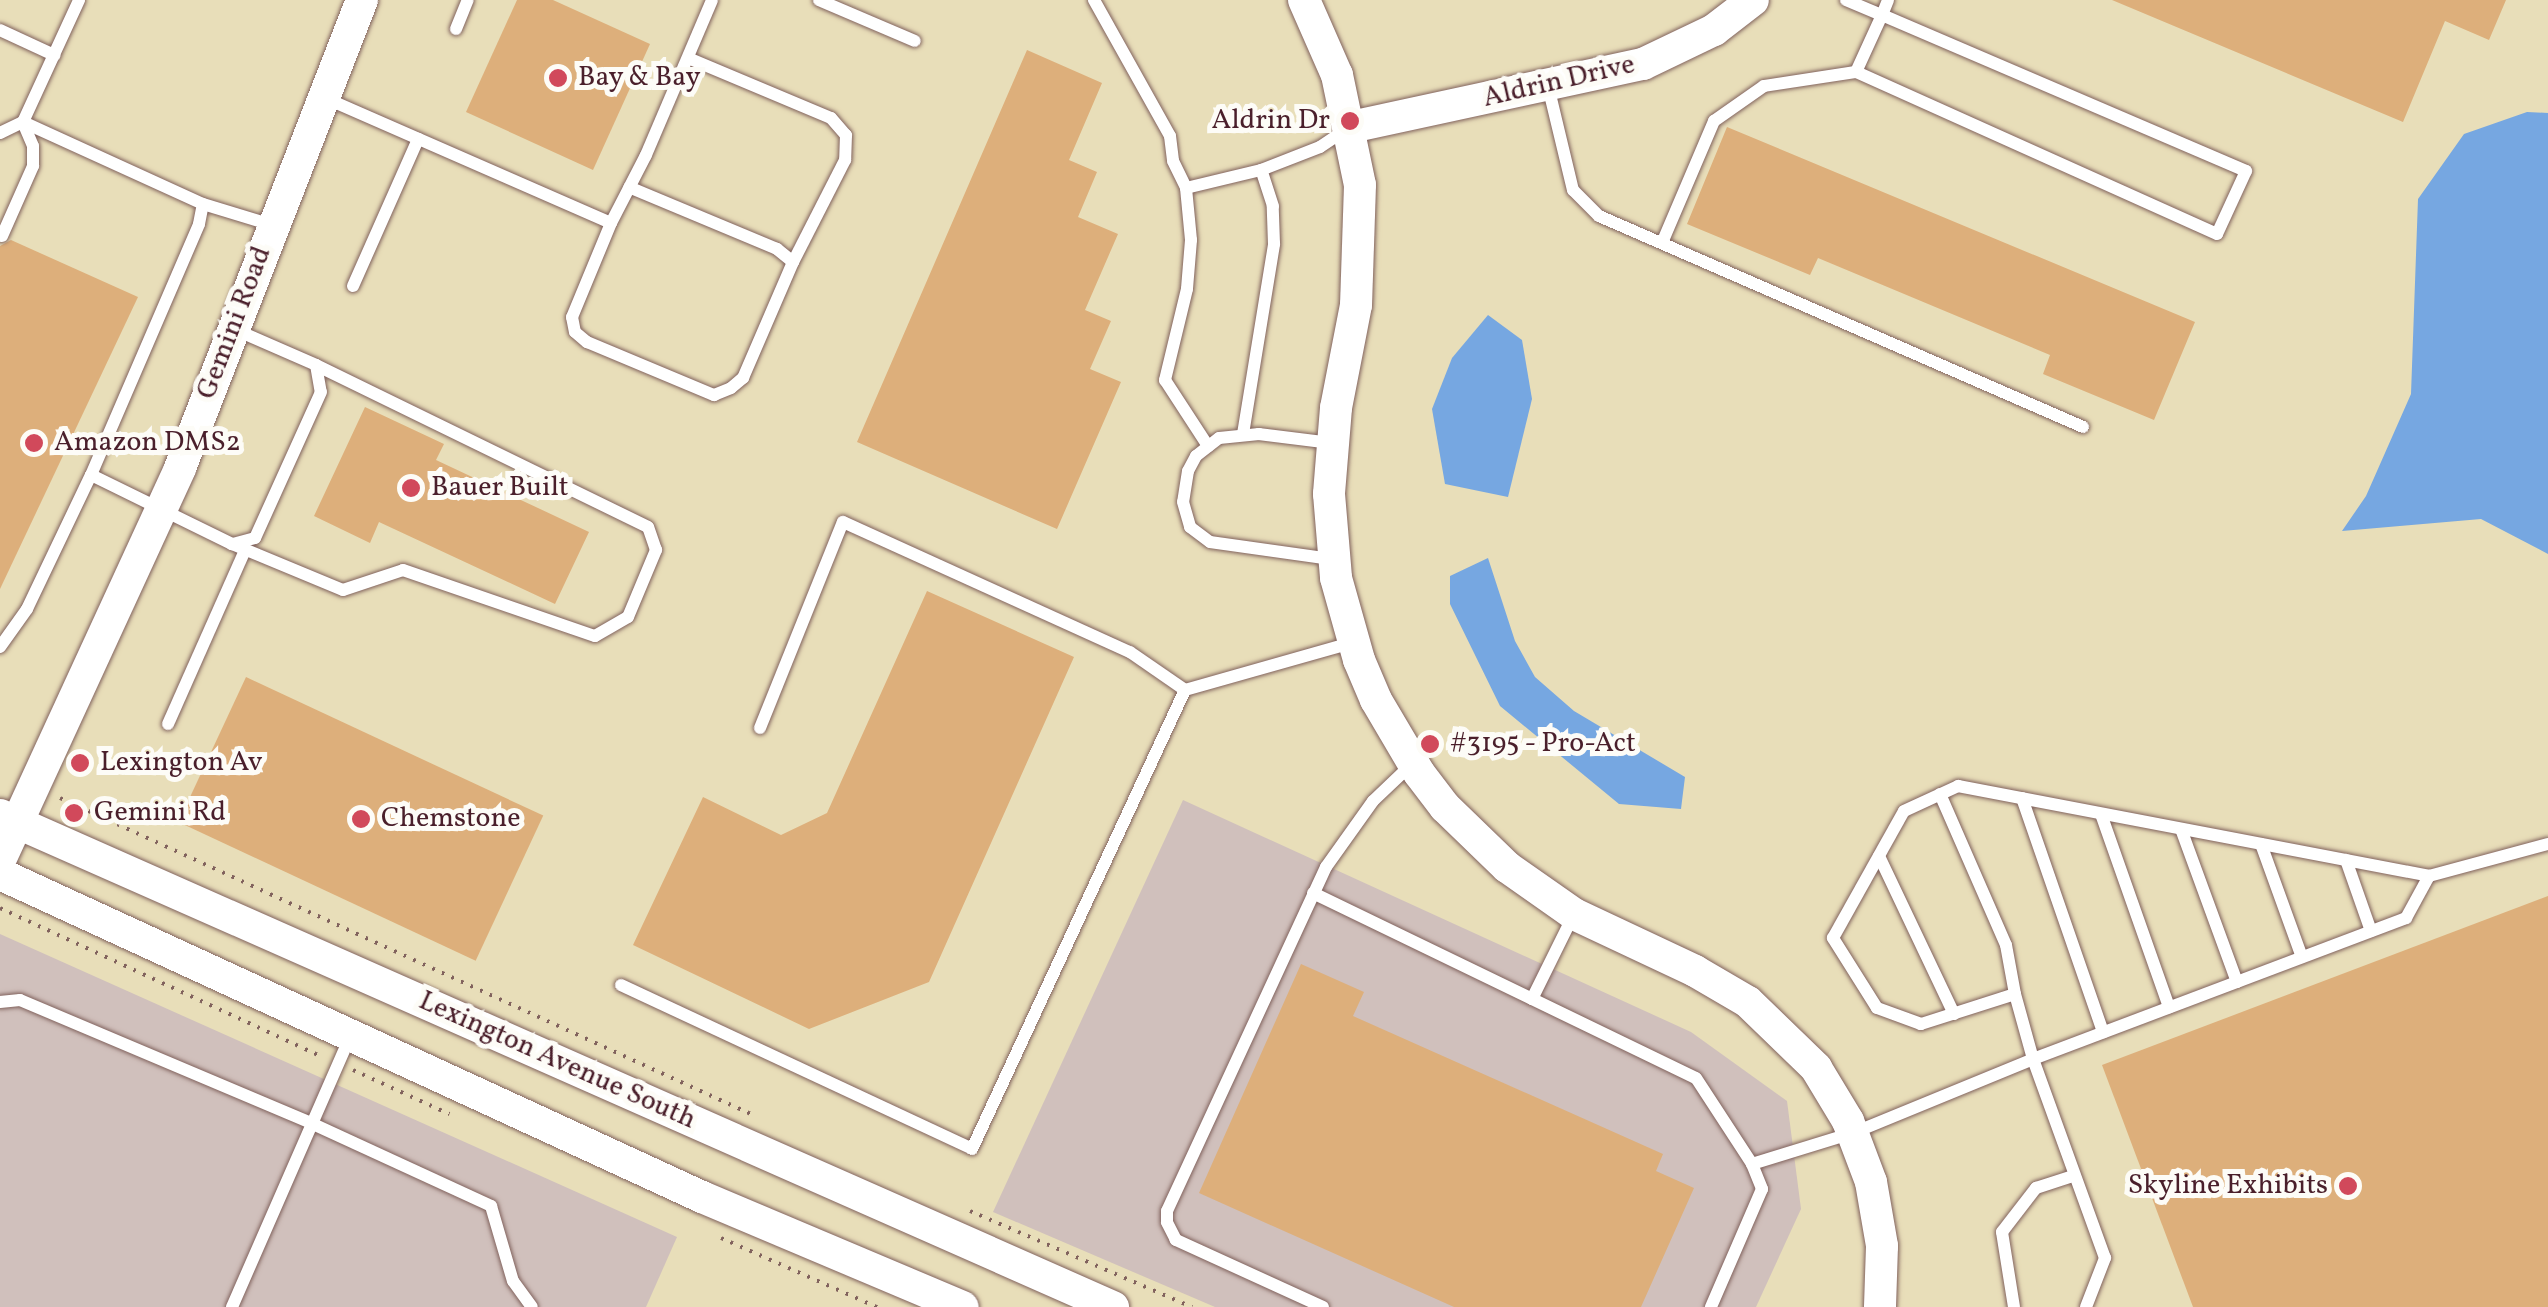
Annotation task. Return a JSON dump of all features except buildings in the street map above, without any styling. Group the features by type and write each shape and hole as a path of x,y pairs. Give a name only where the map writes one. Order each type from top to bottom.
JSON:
{"street":[{"name":"Gemini Road","path":"0,860 8,819 34,786 162,509 362,0"},
{"path":"1304,0 1336,76 1351,127 1362,246 1332,443 1329,494 1334,559 1353,642 1376,700 1412,763 1475,838 1574,914 1694,971 1748,1002 1816,1068 1854,1133 1879,1213 1883,1277 1880,1307"},
{"name":"Aldrin Drive","path":"1351,127 1642,64 1714,30 1752,0"},
{"name":"Lexington Avenue South","path":"8,819 1113,1307"},
{"path":"0,874 344,1050 963,1307"}],"lane":[{"path":"0,133 23,122 78,0"},
{"path":"456,29 468,0"},
{"path":"688,58 832,118 846,135 845,160 793,262 744,378 714,395 586,342 575,332 572,317 712,0"},
{"path":"819,0 915,41"},
{"path":"1094,0 1170,136 1173,161 1186,188 1188,289 1165,380 1208,446"},
{"path":"1662,244 1714,121 1764,86 1856,72 2217,234 2246,172 1846,0"},
{"path":"1856,72 1888,0"},
{"path":"0,30 54,55"},
{"path":"1548,86 1573,190 1599,216 2083,426"},
{"path":"323,97 611,223"},
{"path":"23,122 202,204 272,224"},
{"path":"2,236 33,166 33,146 23,122"},
{"path":"1186,188 1261,170 1320,147 1351,127"},
{"path":"352,286 418,139"},
{"path":"1244,434 1274,244 1273,206 1261,170"},
{"path":"629,187 777,249 793,262"},
{"path":"0,647 27,610 91,475 193,240 202,204"},
{"path":"91,475 238,548 343,590 404,570 595,636 628,618 656,550 648,526 234,328"},
{"path":"168,724 238,548 255,538 321,392 316,365"},
{"path":"1332,443 1244,434 1219,438 1196,456 1184,484 1185,515 1199,536 1234,548 1334,559"},
{"path":"760,728 844,522 1130,652 1185,690"},
{"path":"621,986 972,1149 1185,690 1353,642"},
{"path":"1322,1307 1176,1240 1166,1222 1326,866 1373,801 1412,763"},
{"path":"2015,994 1921,1024 1877,1008 1833,938 1904,811 1958,786 2429,876 2548,844"},
{"path":"1940,794 2006,945 2033,1059 2104,1258 2086,1307"},
{"path":"2022,798 2104,1032"},
{"path":"2101,814 2170,1007"},
{"path":"2180,829 2237,982"},
{"path":"2261,844 2302,957"},
{"path":"1879,856 1954,1014"},
{"path":"2346,860 2371,931"},
{"path":"1752,1164 1854,1133 2033,1059 2406,918 2429,876"},
{"path":"1313,893 1696,1078 1752,1164 1762,1189 1711,1307"},
{"path":"1532,999 1574,914"},
{"path":"0,1002 20,1000 312,1124 491,1206 513,1282 532,1307"},
{"path":"232,1307 344,1050"},
{"path":"2014,1307 2002,1232 2036,1188 2074,1176"}],"path":[{"path":"34,786 758,1117"},
{"path":"0,908 344,1050"},
{"path":"955,1204 1192,1307"}],"shaded area":[{"path":"1183,800 1691,1032 1787,1101 1801,1209 1756,1307 1215,1307 993,1212"},
{"path":"0,934 677,1237 646,1307 0,1307"}],"water":[{"path":"2527,112 2548,113 2548,554 2481,519 2342,531 2366,496 2411,394 2418,199 2464,134"},
{"path":"1488,315 1522,340 1532,399 1508,497 1445,484 1432,409 1452,358"},
{"path":"1488,558 1515,641 1535,677 1574,711 1685,777 1681,809 1619,804 1500,706 1450,604 1450,576"}],"place":[{"name":"Bay & Bay","path":"558,78"},
{"name":"Aldrin Dr","path":"1350,121"},
{"name":"Amazon DMS2","path":"34,443"},
{"name":"Bauer Built","path":"411,488"},
{"name":"#3195 - Pro-Act","path":"1430,744"},
{"name":"Lexington Av","path":"80,763"},
{"name":"Gemini Rd","path":"74,813"},
{"name":"Chemstone","path":"361,819"},
{"name":"Skyline Exhibits","path":"2348,1186"}]}
